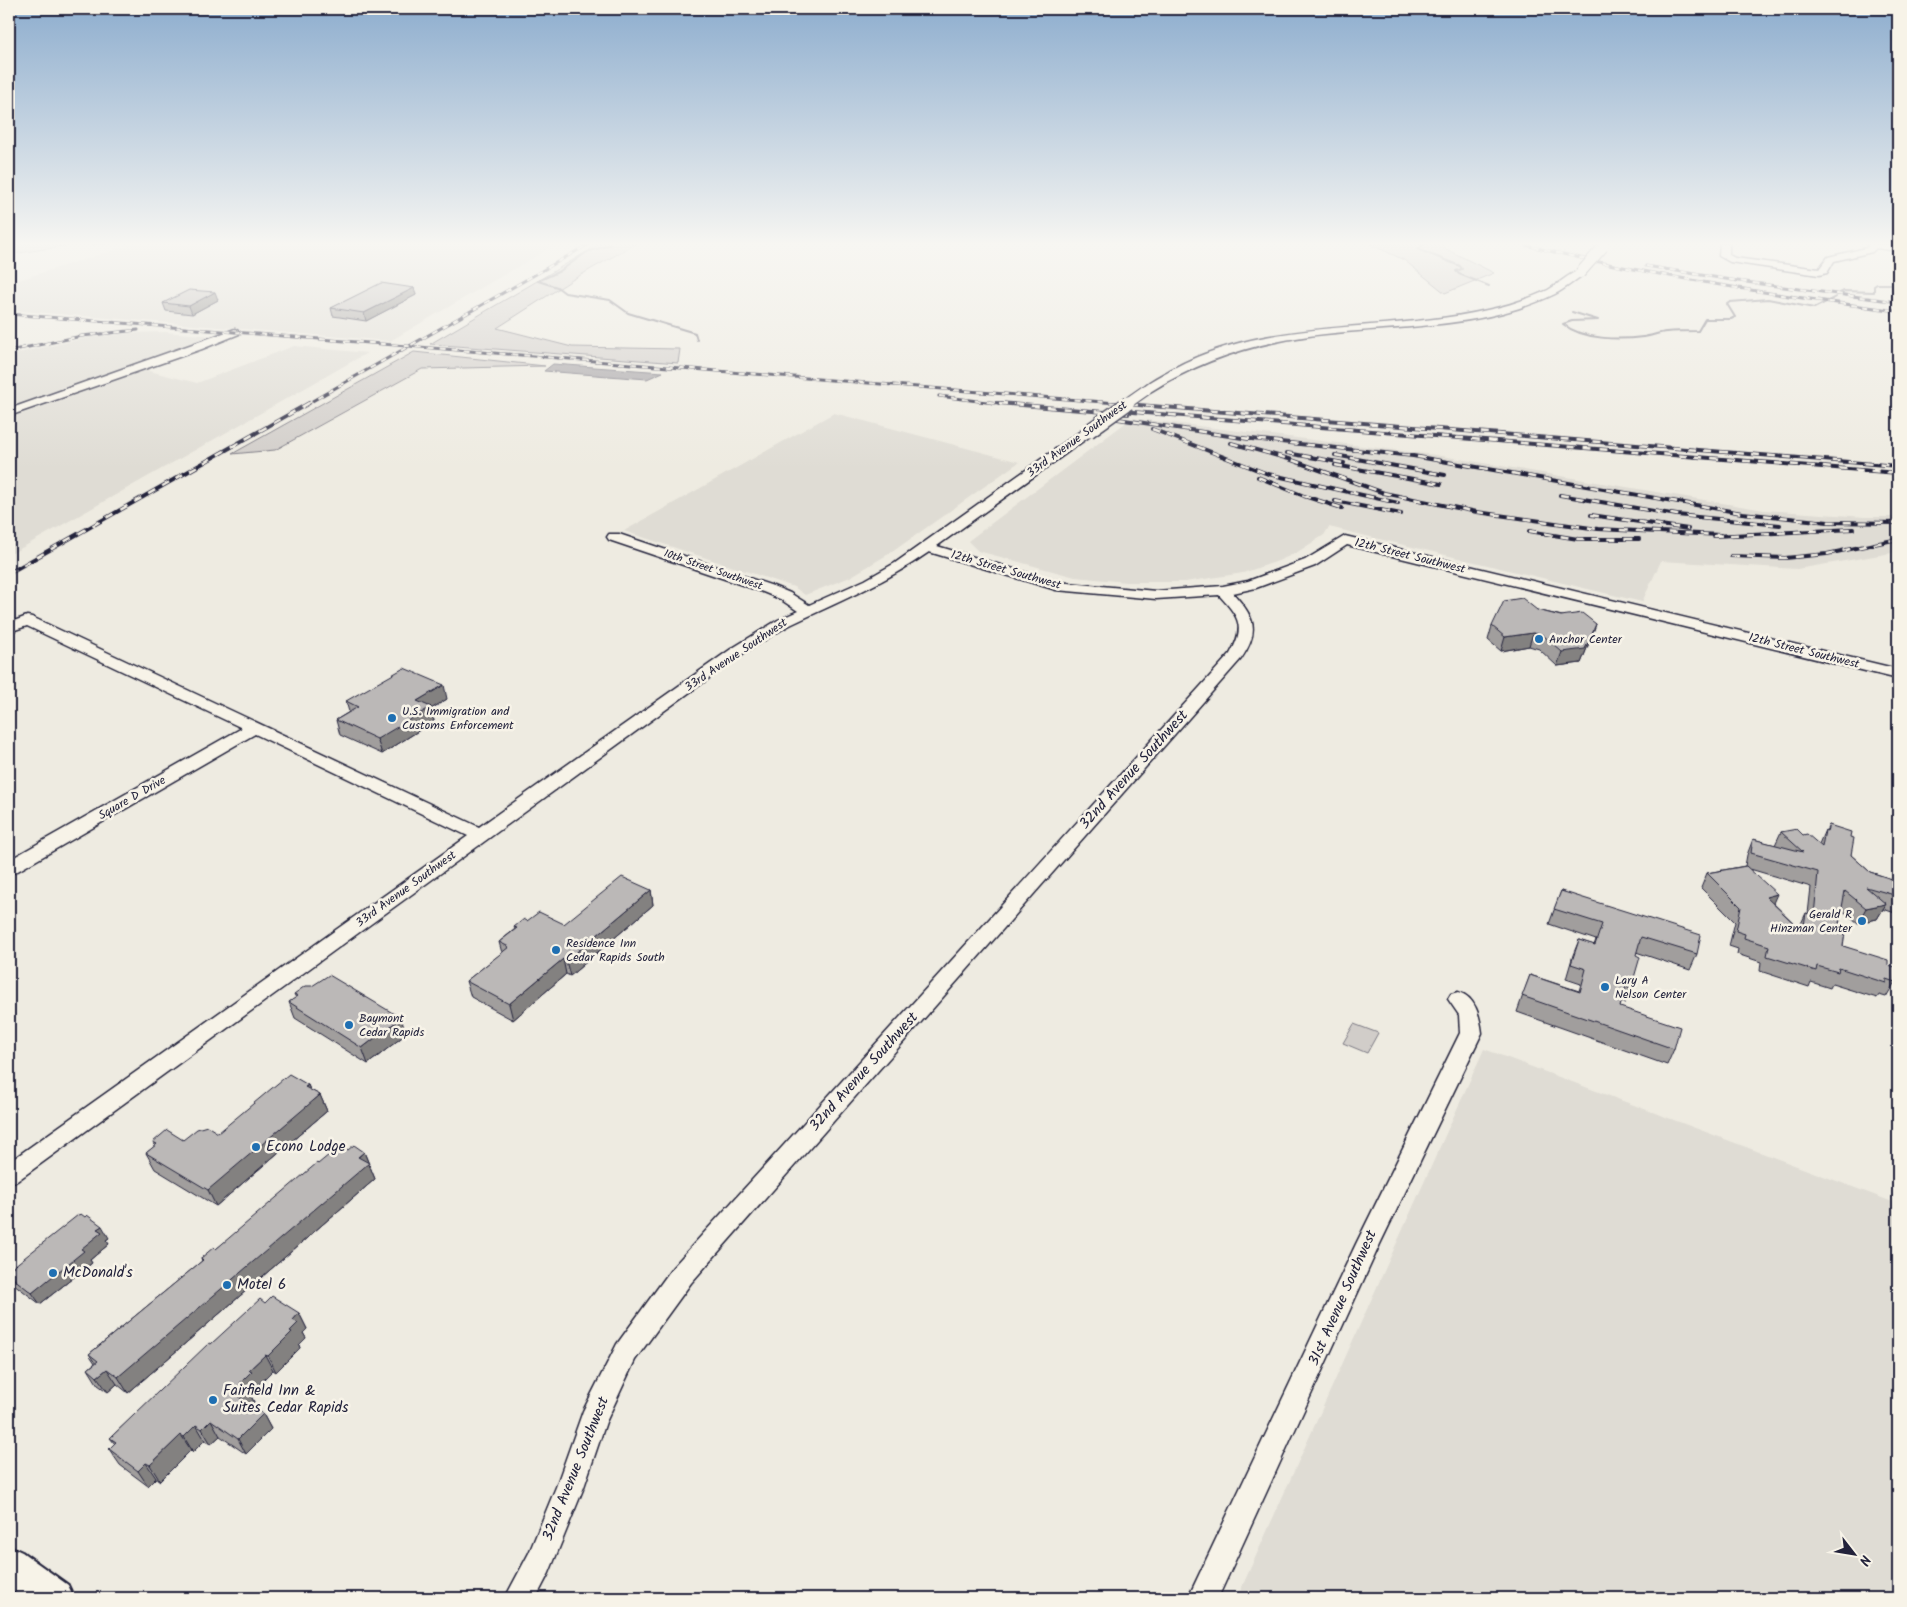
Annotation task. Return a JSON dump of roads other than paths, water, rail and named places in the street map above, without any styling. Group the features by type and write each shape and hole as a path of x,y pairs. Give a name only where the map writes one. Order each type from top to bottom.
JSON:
{"main road":[{"path":"9,1565 55,1598"}],"street":[{"name":"33rd Avenue Southwest","path":"9,1174 736,652 783,623 883,576 927,547 1146,390 1188,365 1257,343 1312,333 1435,319"},
{"path":"9,414 235,332"},
{"name":"10th Street Southwest","path":"614,537 768,589 785,596 808,611"},
{"name":"12th Street Southwest","path":"927,547 1056,586 1156,595 1223,590 1251,585 1310,563 1345,540 1898,674"},
{"name":"32nd Avenue Southwest","path":"520,1598 539,1563 570,1487 593,1420 626,1352 682,1276 1236,656 1246,641 1248,628 1244,615 1223,590"},
{"path":"9,628 27,620 481,835"},
{"name":"Square D Drive","path":"9,868 255,727"},
{"name":"31st Avenue Southwest","path":"1203,1598 1334,1320 1395,1184 1471,1033 1469,1014 1458,1000"}],"waterway":[{"path":"648,319 695,333 697,340"},
{"path":"1595,319 1598,320 1572,321 1563,324 1591,336 1633,338 1666,332 1698,331 1705,319 1731,319"}],"railway":[{"path":"71,319 409,346"},
{"path":"409,346 457,319"},
{"path":"9,351 82,336 138,330"},
{"path":"307,404 409,346"},
{"path":"409,346 1129,404"},
{"path":"939,396 994,403"},
{"path":"989,402 1014,404"},
{"path":"9,573 309,403"},
{"path":"999,403 1128,414"},
{"path":"1114,403 1898,466"},
{"path":"1121,411 1898,473"},
{"path":"1118,419 1243,438"},
{"path":"1152,429 1268,474 1398,503"},
{"path":"1243,438 1413,456 1742,513 1828,522 1898,523"},
{"path":"1243,438 1249,439"},
{"path":"1231,443 1289,459 1384,493 1477,512 1598,529 1720,535"},
{"path":"1287,453 1344,463"},
{"path":"1335,455 1445,475"},
{"path":"1335,465 1441,484"},
{"path":"1258,477 1304,496 1342,508"},
{"path":"1560,495 1677,515 1780,525"},
{"path":"1335,501 1401,514"},
{"path":"1591,515 1688,529"},
{"path":"1714,536 1853,529"},
{"path":"1529,531 1578,539 1639,539"},
{"path":"1731,556 1785,558 1827,554 1898,539"}],"place":[{"name":"Anchor Center","path":"1539,639"},
{"name":"U.S. Immigration and Customs Enforcement","path":"392,718"},
{"name":"Gerald R Hinzman Center","path":"1862,921"},
{"name":"Residence Inn Cedar Rapids South","path":"556,950"},
{"name":"Lary A Nelson Center","path":"1605,987"},
{"name":"Baymont Cedar Rapids","path":"349,1025"},
{"name":"Econo Lodge","path":"256,1147"},
{"name":"McDonald's","path":"53,1273"},
{"name":"Motel 6","path":"227,1285"},
{"name":"Fairfield Inn & Suites Cedar Rapids","path":"213,1400"}]}
